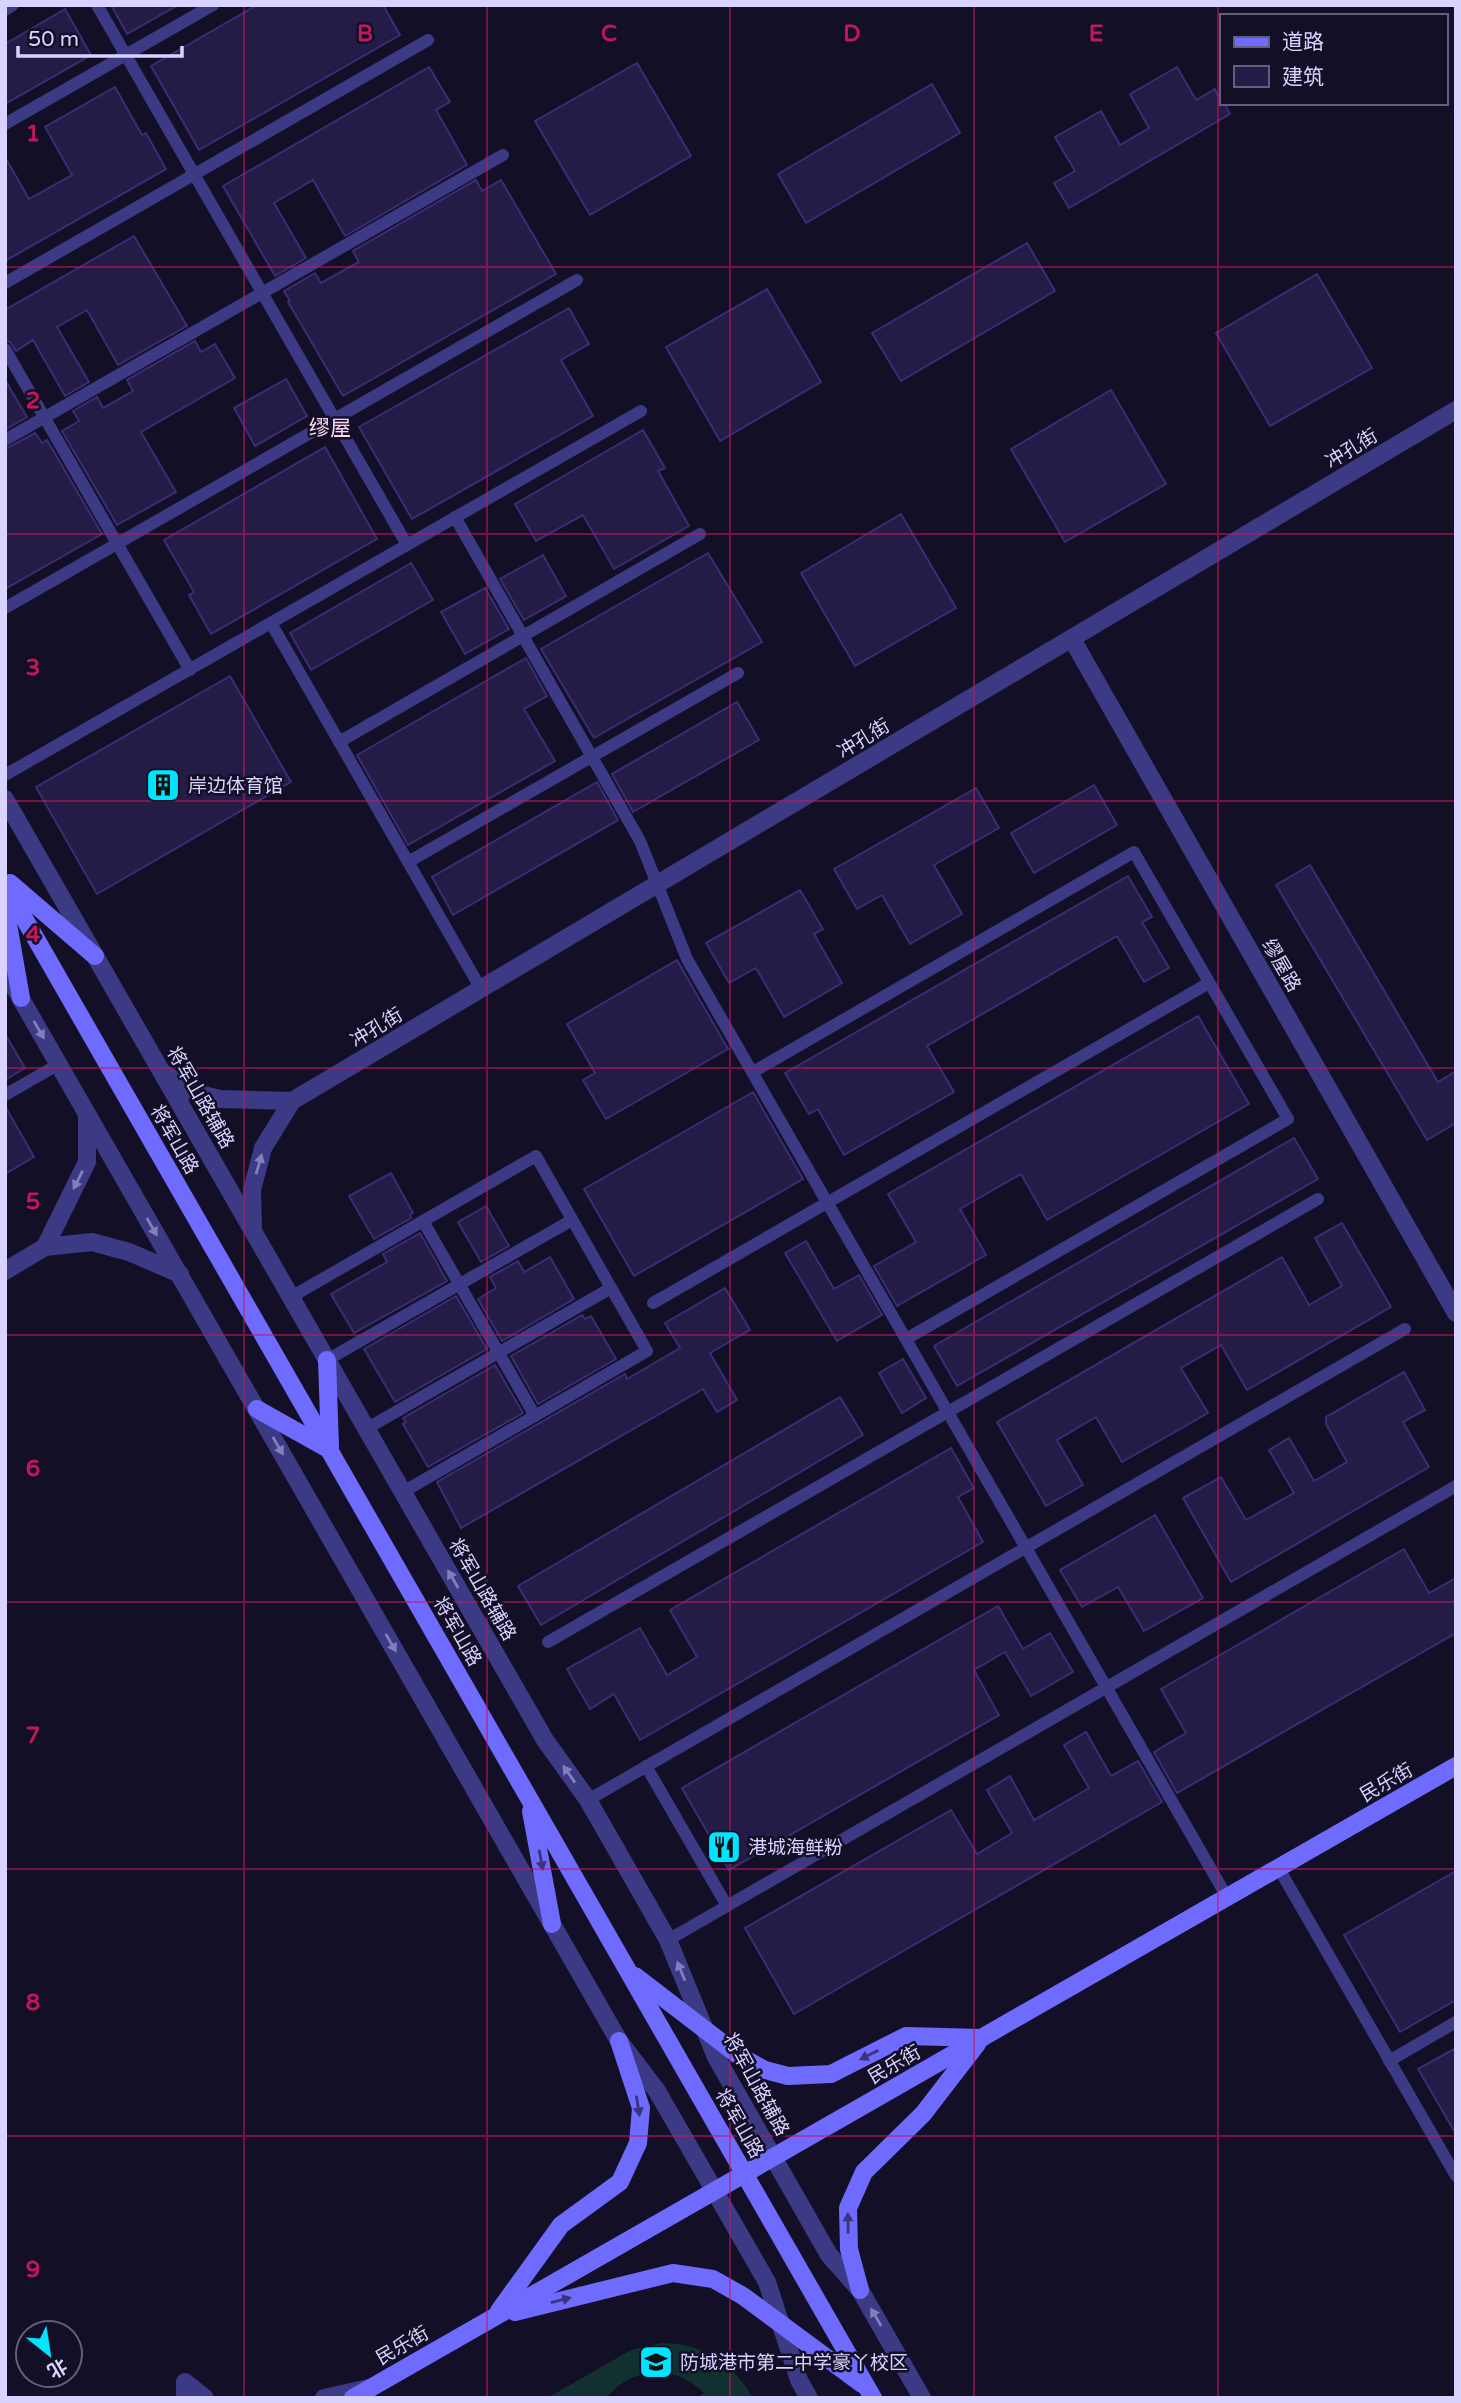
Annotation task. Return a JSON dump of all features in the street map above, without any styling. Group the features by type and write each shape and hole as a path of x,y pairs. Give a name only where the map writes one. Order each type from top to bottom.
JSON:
{"street":[{"name":"冲孔街","path":"253,1231 252,1191 264,1148 292,1101 1456,410"},
{"name":"缪屋路","path":"1072,639 1456,1312"},
{"name":"将军山路辅路","path":"5,799 545,1740 588,1800 668,1940 716,2057 829,2255 860,2290 922,2398"},
{"path":"5,882 95,956"},
{"name":"将军山路","path":"5,882 870,2393"},
{"path":"5,907 21,999"},
{"path":"5,971 619,2041 657,2091 767,2282 799,2380 809,2398"},
{"path":"162,1072 195,1093 220,1099 292,1101"},
{"path":"45,1247 87,1162 87,1114"},
{"path":"5,1271 45,1247 92,1242 129,1252 180,1274"},
{"path":"327,1360 330,1451"},
{"path":"257,1409 330,1451"},
{"name":"民乐街","path":"362,2393 1456,1766"},
{"path":"529,1797 552,1924"},
{"path":"629,1971 737,2054 765,2070 789,2076 831,2074 905,2036 982,2038"},
{"path":"860,2290 849,2249 848,2208 864,2172 923,2114 982,2038"},
{"path":"495,2317 561,2225 620,2182 638,2144 641,2108 619,2041"},
{"path":"495,2317 673,2273 713,2279 743,2295 870,2393"},
{"path":"185,2398 185,2382 205,2398"},
{"path":"324,2398 362,2393"}],"lane":[{"path":"5,10 13,5"},
{"path":"97,5 407,545"},
{"path":"5,124 213,5"},
{"path":"5,283 428,40"},
{"path":"5,440 503,155"},
{"path":"5,608 577,280"},
{"path":"5,349 190,670"},
{"path":"5,775 641,411"},
{"path":"455,517 640,841 687,958 1227,1897"},
{"path":"339,742 701,534"},
{"path":"271,623 481,989"},
{"path":"408,862 738,673"},
{"path":"752,1072 1134,852 1288,1119 906,1339"},
{"path":"653,1303 1209,983"},
{"path":"5,1095 59,1064"},
{"path":"291,1297 536,1156 647,1351 403,1492"},
{"path":"548,1642 1318,1199"},
{"path":"327,1360 572,1220"},
{"path":"423,1221 535,1416"},
{"path":"366,1429 611,1288"},
{"path":"588,1800 1405,1329"},
{"path":"668,1940 1456,1486"},
{"path":"646,1766 727,1906"},
{"path":"1278,1867 1456,2176"},
{"path":"1389,2061 1456,2022"}],"green space":[{"path":"661,2343 690,2347 715,2357 736,2374 753,2398 697,2398 704,2393 693,2384 667,2373 641,2375 617,2387 606,2398 549,2397 631,2350"}],"building":[{"path":"111,5 178,5 127,34"},
{"path":"257,5 383,5 400,35 199,150 151,66"},
{"path":"65,9 91,55 5,104 5,44"},
{"path":"637,63 691,156 590,215 535,121"},
{"path":"429,67 450,102 436,110 467,165 345,236 313,180 274,203 306,258 275,276 223,186"},
{"path":"1177,67 1196,100 1215,89 1220,105 1225,105 1230,114 1069,208 1054,183 1075,171 1055,137 1101,111 1120,145 1149,128 1130,94"},
{"path":"932,84 960,133 806,223 778,174"},
{"path":"115,87 142,135 146,133 166,169 5,261 5,157 29,199 72,175 45,127"},
{"path":"476,180 482,191 501,180 556,274 343,396 284,291 315,273 321,283 359,262 353,251"},
{"path":"134,236 187,326 118,365 87,310 57,327 89,382 65,396 33,340 16,351 10,342 5,340 5,310"},
{"path":"1027,243 1055,291 901,381 872,333"},
{"path":"1317,274 1372,368 1270,426 1216,333"},
{"path":"767,289 821,382 720,441 666,347"},
{"path":"569,308 589,344 561,360 593,416 412,519 359,427"},
{"path":"195,341 201,352 215,344 235,378 141,432 176,492 117,525 62,431 79,421 73,411 97,397 103,408 133,391 127,380"},
{"path":"286,379 307,416 255,446 234,408"},
{"path":"5,380 27,417 5,430"},
{"path":"1111,390 1166,484 1065,542 1011,449"},
{"path":"643,430 665,468 658,471 689,526 614,569 583,515 536,541 515,504"},
{"path":"35,433 42,443 47,440 102,534 5,589 5,449"},
{"path":"325,447 377,539 211,634 189,595 194,592 164,540"},
{"path":"901,514 956,608 855,666 801,573"},
{"path":"708,553 762,642 594,738 541,649"},
{"path":"543,555 566,596 524,620 500,579"},
{"path":"411,563 433,600 311,670 290,633"},
{"path":"485,588 509,629 465,654 441,612"},
{"path":"526,658 547,696 524,709 555,761 408,845 357,755"},
{"name":"岸边体育馆","path":"230,676 291,782 97,894 36,787"},
{"path":"737,702 759,740 633,812 612,774"},
{"path":"597,782 618,820 453,915 432,877"},
{"path":"1094,785 1117,825 1034,873 1011,833"},
{"path":"976,788 999,828 934,865 962,914 910,944 882,895 857,909 834,869"},
{"path":"1310,865 1438,1082 1456,1071 1456,1123 1427,1140 1276,885"},
{"path":"1128,876 1152,917 1142,922 1169,968 1144,982 1117,936 927,1046 954,1092 844,1155 818,1109 809,1114 785,1073"},
{"path":"800,890 823,929 814,934 842,983 784,1017 756,968 729,983 706,943"},
{"path":"677,960 728,1049 606,1119 583,1080 595,1073 567,1024"},
{"path":"1198,1016 1249,1104 1047,1220 1021,1174 960,1209 986,1255 897,1306 874,1266 916,1242 888,1194"},
{"path":"5,1034 25,1068 5,1080"},
{"path":"753,1092 803,1179 634,1276 584,1189"},
{"path":"5,1106 34,1157 5,1174"},
{"path":"1294,1138 1318,1179 957,1386 934,1346"},
{"path":"391,1173 413,1213 411,1218 374,1239 349,1196"},
{"path":"486,1206 509,1246 481,1262 458,1222"},
{"path":"1342,1223 1391,1307 1247,1390 1221,1345 1181,1368 1208,1413 1122,1462 1096,1417 1057,1440 1083,1485 1046,1506 997,1422 1282,1257 1309,1305 1342,1286 1315,1238"},
{"path":"420,1233 447,1281 354,1333 331,1294 387,1262 383,1254"},
{"path":"806,1241 834,1289 859,1275 882,1315 837,1341 785,1253"},
{"path":"550,1257 574,1299 502,1341 478,1299 496,1288 490,1277 518,1261 524,1272"},
{"path":"725,1288 750,1330 710,1353 737,1400 717,1412 703,1389 461,1528 437,1482 625,1374 627,1379 680,1348 665,1323"},
{"path":"456,1296 487,1349 395,1402 364,1349"},
{"path":"582,1315 585,1319 591,1316 616,1359 538,1404 511,1356"},
{"path":"903,1359 926,1398 902,1413 879,1373"},
{"path":"495,1365 523,1413 428,1467 403,1424 406,1422 403,1418"},
{"path":"1404,1372 1425,1410 1403,1422 1429,1467 1231,1582 1183,1498 1221,1477 1246,1520 1294,1493 1269,1450 1289,1438 1314,1481 1347,1462 1326,1424 1326,1417"},
{"path":"840,1397 863,1435 541,1625 518,1586"},
{"path":"951,1448 974,1488 958,1497 983,1542 640,1740 614,1694 590,1709 567,1669 640,1628 667,1675 697,1657 670,1610"},
{"path":"1155,1515 1203,1598 1144,1631 1118,1587 1082,1607 1060,1570"},
{"path":"1404,1549 1429,1593 1456,1578 1456,1633 1177,1793 1154,1752 1186,1733 1161,1689"},
{"path":"998,1606 1023,1649 1050,1633 1073,1672 1031,1696 1005,1652 974,1670 999,1715 729,1870 682,1788"},
{"path":"1086,1732 1111,1776 1138,1761 1162,1802 794,2014 745,1928 951,1810 977,1854 1012,1833 987,1790 1010,1776 1034,1820 1089,1788 1064,1745"},
{"path":"1456,1871 1456,2000 1400,2032 1344,1935"},
{"path":"1456,2048 1456,2134 1418,2069"}],"place":[{"name":"岸边体育馆","path":"163,785"},
{"name":"港城海鲜粉","path":"724,1847"},
{"name":"防城港市第二中学豪丫校区","path":"656,2362"}],"district":[{"name":"缪屋","path":"330,428"}]}
